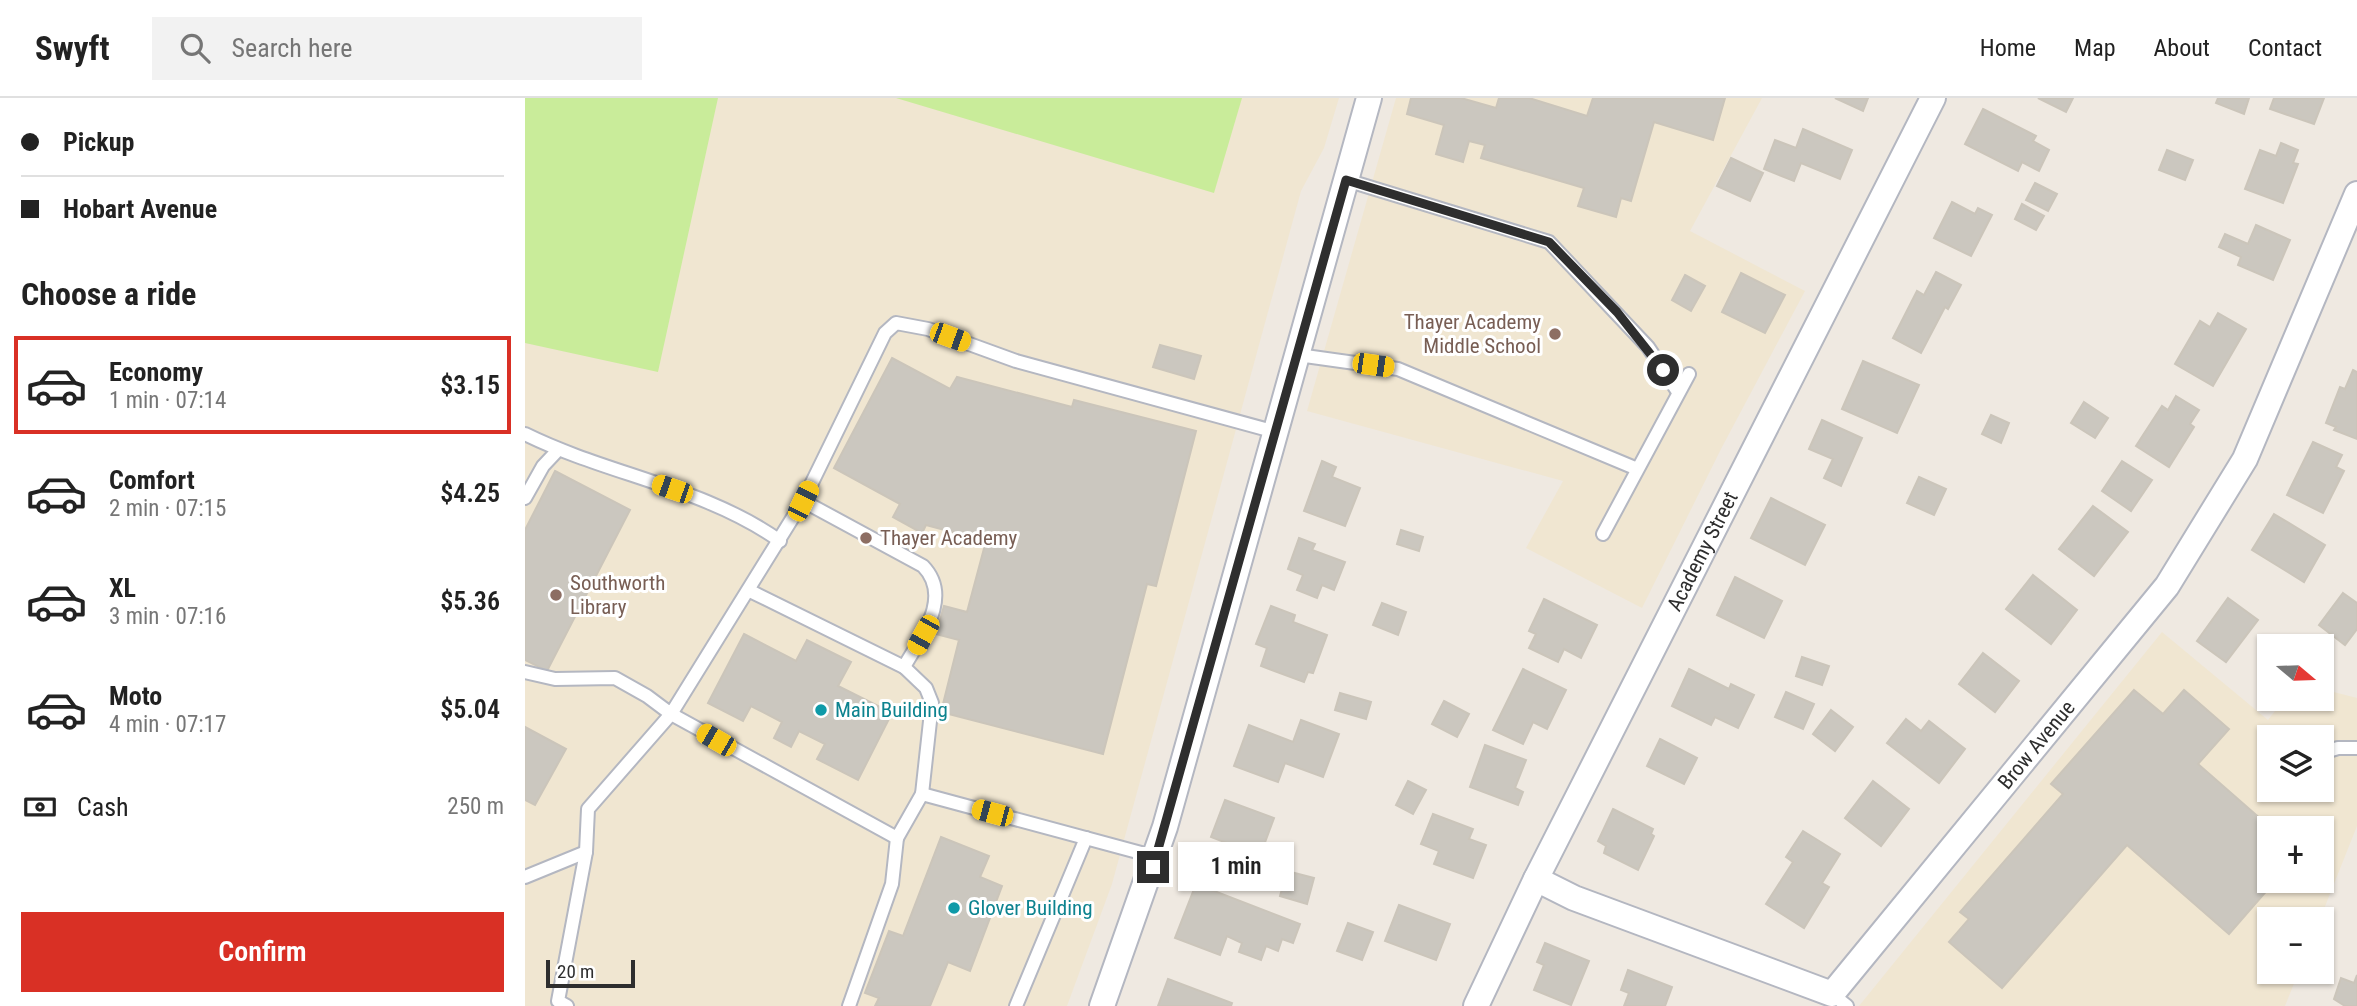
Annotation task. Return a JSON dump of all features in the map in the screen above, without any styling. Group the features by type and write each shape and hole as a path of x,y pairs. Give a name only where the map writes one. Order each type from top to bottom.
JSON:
{"street":[{"path":"1102,1006 1156,857 1369,98"},
{"name":"Academy Street","path":"1476,1006 1536,879 1933,98"},
{"name":"Brow Avenue","path":"1536,879 1574,898 1840,1000 2167,586 2198,540 2258,431 2357,194"}],"lane":[{"path":"1346,180 1549,242 1648,347 1678,393"},
{"path":"567,1006 558,1000 586,852 588,809 671,714 750,591 803,501 885,332 896,323 928,329 1016,361 1276,432"},
{"path":"1298,355 1398,369 1635,468"},
{"path":"1602,534 1635,468 1689,374"},
{"path":"525,435 558,450 698,498 750,520 780,541"},
{"path":"525,498 543,466 558,450"},
{"path":"803,501 923,566 930,573 935,584 936,598 932,618 904,667"},
{"path":"750,591 904,667 926,688 932,703 922,794 897,838 892,884 849,1006"},
{"path":"525,672 555,679 615,678 647,696 671,714 897,838"},
{"path":"2334,749 2357,748"},
{"path":"922,794 1156,857"},
{"path":"1016,1006 1086,838"},
{"path":"525,877 586,852"}],"shaded area":[{"name":"Thayer Academy","path":"525,98 1339,98 1324,148 1301,191 1112,884 1067,1006 525,1006"},
{"name":"Thayer Academy Middle School","path":"1396,98 1762,98 1690,231 1805,291 1721,449 1642,608 1526,548 1563,481 1307,411"},
{"path":"2162,632 2268,720 2275,711 2334,711 2335,692 2357,698 2357,826 2334,884 2334,816 2257,816 2257,893 2330,893 2325,907 2257,907 2257,984 2294,984 2285,1006 1859,1006"}],"green space":[{"path":"525,98 718,98 658,372 525,343"},
{"path":"896,98 1242,98 1214,193"}],"building":[{"path":"1411,98 1461,98 1496,108 1499,98 1529,98 1587,116 1593,98 1725,98 1713,140 1654,122 1631,201 1621,198 1616,217 1578,206 1584,188 1481,158 1485,145 1469,141 1463,162 1436,154 1444,125 1407,114"},
{"path":"1835,98 1868,98 1863,111"},
{"path":"2038,98 2073,98 2066,112"},
{"path":"2218,98 2249,98 2244,114 2216,103"},
{"path":"2274,98 2324,98 2314,124 2270,109"},
{"path":"1983,109 2036,136 2033,141 2049,150 2039,171 2022,162 2018,171 1965,144"},
{"path":"1803,129 1852,150 1840,179 1801,163 1794,181 1764,169 1775,140 1796,148"},
{"path":"2281,143 2298,150 2293,163 2298,164 2283,203 2245,189 2260,150 2276,156"},
{"path":"2167,150 2193,160 2185,180 2159,170"},
{"path":"1731,158 1763,173 1750,201 1717,186"},
{"path":"2035,183 2057,194 2048,211 2026,200"},
{"path":"1952,202 1975,214 1978,208 1992,215 1971,256 1934,238"},
{"path":"2022,204 2044,216 2036,230 2015,219"},
{"path":"2256,225 2290,240 2273,280 2238,265 2241,257 2219,247 2225,234 2248,244"},
{"path":"1936,272 1961,285 1948,309 1945,307 1921,353 1893,338 1917,291 1924,295"},
{"path":"1741,273 1785,295 1765,333 1722,312"},
{"path":"1685,275 1705,286 1691,311 1672,300"},
{"path":"2218,313 2246,329 2213,386 2175,364 2200,321 2210,327"},
{"path":"1160,345 1201,356 1194,379 1153,367"},
{"path":"892,358 950,389 957,377 1072,407 1074,400 1196,431 1156,586 1147,584 1103,754 941,712 959,640 936,634 944,606 967,612 986,541 926,525 922,533 893,517 900,504 834,468"},
{"path":"1863,361 1919,385 1897,433 1842,409"},
{"path":"2353,370 2357,372 2357,439 2334,430 2336,427 2326,423 2340,387 2345,389"},
{"path":"2176,396 2199,410 2190,424 2194,427 2169,467 2136,446 2162,406 2168,410"},
{"path":"2084,402 2108,418 2095,438 2071,423"},
{"path":"1991,415 2009,423 2001,443 1982,434"},
{"path":"1822,420 1862,438 1841,486 1824,478 1833,459 1809,449"},
{"path":"2313,442 2342,455 2336,467 2344,471 2323,513 2287,495"},
{"path":"1322,461 1336,467 1332,477 1360,488 1345,526 1304,511"},
{"path":"2122,461 2152,480 2131,511 2102,491"},
{"name":"Southworth Library","path":"555,471 630,510 547,671 525,660 525,530"},
{"path":"1919,477 1946,489 1934,515 1907,503"},
{"path":"1771,498 1825,525 1805,565 1751,538"},
{"path":"2093,506 2128,532 2094,576 2059,549"},
{"path":"2274,514 2325,545 2304,582 2252,550"},
{"path":"1401,530 1423,537 1419,551 1397,544"},
{"path":"1299,538 1315,544 1312,550 1345,562 1334,590 1322,585 1317,598 1297,590 1303,575 1288,569"},
{"path":"2033,575 2077,610 2051,644 2006,609"},
{"path":"1735,577 1782,601 1764,638 1717,615"},
{"path":"2343,593 2357,603 2357,629 2345,645 2335,637 2335,634 2331,634 2319,625"},
{"path":"2228,598 2258,620 2226,662 2197,641"},
{"path":"1544,599 1597,625 1581,658 1564,649 1558,662 1529,648 1536,634 1529,631"},
{"path":"1382,603 1406,612 1398,635 1373,625"},
{"path":"1271,606 1295,615 1293,622 1327,635 1313,673 1308,672 1304,682 1261,666 1267,648 1256,644"},
{"name":"Main Building","path":"744,634 796,661 807,640 851,662 838,686 892,713 858,780 817,759 825,744 799,731 791,747 774,738 782,722 751,706 743,721 708,703"},
{"path":"1983,653 2019,681 1995,712 1959,684"},
{"path":"1802,657 1829,666 1822,685 1796,676"},
{"path":"1523,669 1566,690 1547,729 1533,722 1523,744 1493,730"},
{"path":"1689,669 1729,689 1731,684 1754,695 1738,728 1715,717 1711,725 1672,706"},
{"path":"2134,690 2163,714 2184,690 2229,729 2198,764 2257,816 2257,893 2265,893 2229,934 2127,845 2002,988 1949,942 1969,919 1960,912 2063,794 2051,784"},
{"path":"1786,692 1814,704 1803,729 1775,717"},
{"path":"1340,693 1371,702 1366,719 1335,710"},
{"path":"1444,701 1469,714 1457,737 1432,724"},
{"path":"1831,710 1853,727 1835,751 1813,734"},
{"path":"1906,719 1921,731 1929,721 1965,749 1939,783 1887,743"},
{"path":"1301,720 1339,734 1323,777 1285,763 1278,782 1234,766 1249,725 1293,742"},
{"path":"525,727 566,749 535,805 525,800"},
{"path":"1660,739 1697,758 1684,784 1647,766"},
{"path":"1485,745 1526,760 1515,788 1523,792 1518,805 1470,787"},
{"path":"1408,781 1426,790 1413,814 1396,805"},
{"path":"1873,781 1909,809 1881,846 1845,818"},
{"path":"1225,800 1274,818 1260,856 1211,837"},
{"path":"1613,809 1653,829 1651,834 1654,836 1638,870 1604,853 1606,846 1598,841"},
{"path":"1433,814 1473,829 1469,839 1486,845 1473,878 1434,864 1439,851 1421,844"},
{"path":"1803,831 1840,854 1822,883 1829,887 1804,928 1766,904 1793,862 1786,857"},
{"name":"Glover Building","path":"941,837 989,856 980,877 1002,886 970,971 948,962 930,1006 875,1006 879,998 865,993 889,931 903,936"},
{"path":"1287,871 1314,878 1307,904 1280,896"},
{"path":"1196,884 1300,924 1293,943 1282,939 1278,951 1266,946 1261,960 1239,952 1242,943 1227,936 1220,955 1175,938"},
{"path":"1399,905 1450,924 1436,960 1385,941"},
{"path":"1348,923 1373,932 1362,960 1337,951"},
{"path":"1545,943 1589,961 1571,1005 1534,990 1544,965 1537,962"},
{"path":"1628,970 1672,987 1665,1006 1624,1006 1629,993 1621,990"},
{"path":"2357,975 2357,1006 2345,1006 2334,999 2341,978 2354,983"},
{"path":"1168,979 1232,1003 1231,1006 1158,1006"}],"place":[{"name":"Thayer Academy Middle School","path":"1555,334"},
{"name":"Thayer Academy","path":"866,538"},
{"name":"Southworth Library","path":"556,595"},
{"name":"Main Building","path":"821,710"},
{"name":"Glover Building","path":"954,908"}],"route":[{"path":"1153,867 1346,180 1549,242 1617,312 1648,347 1663,370"}]}
